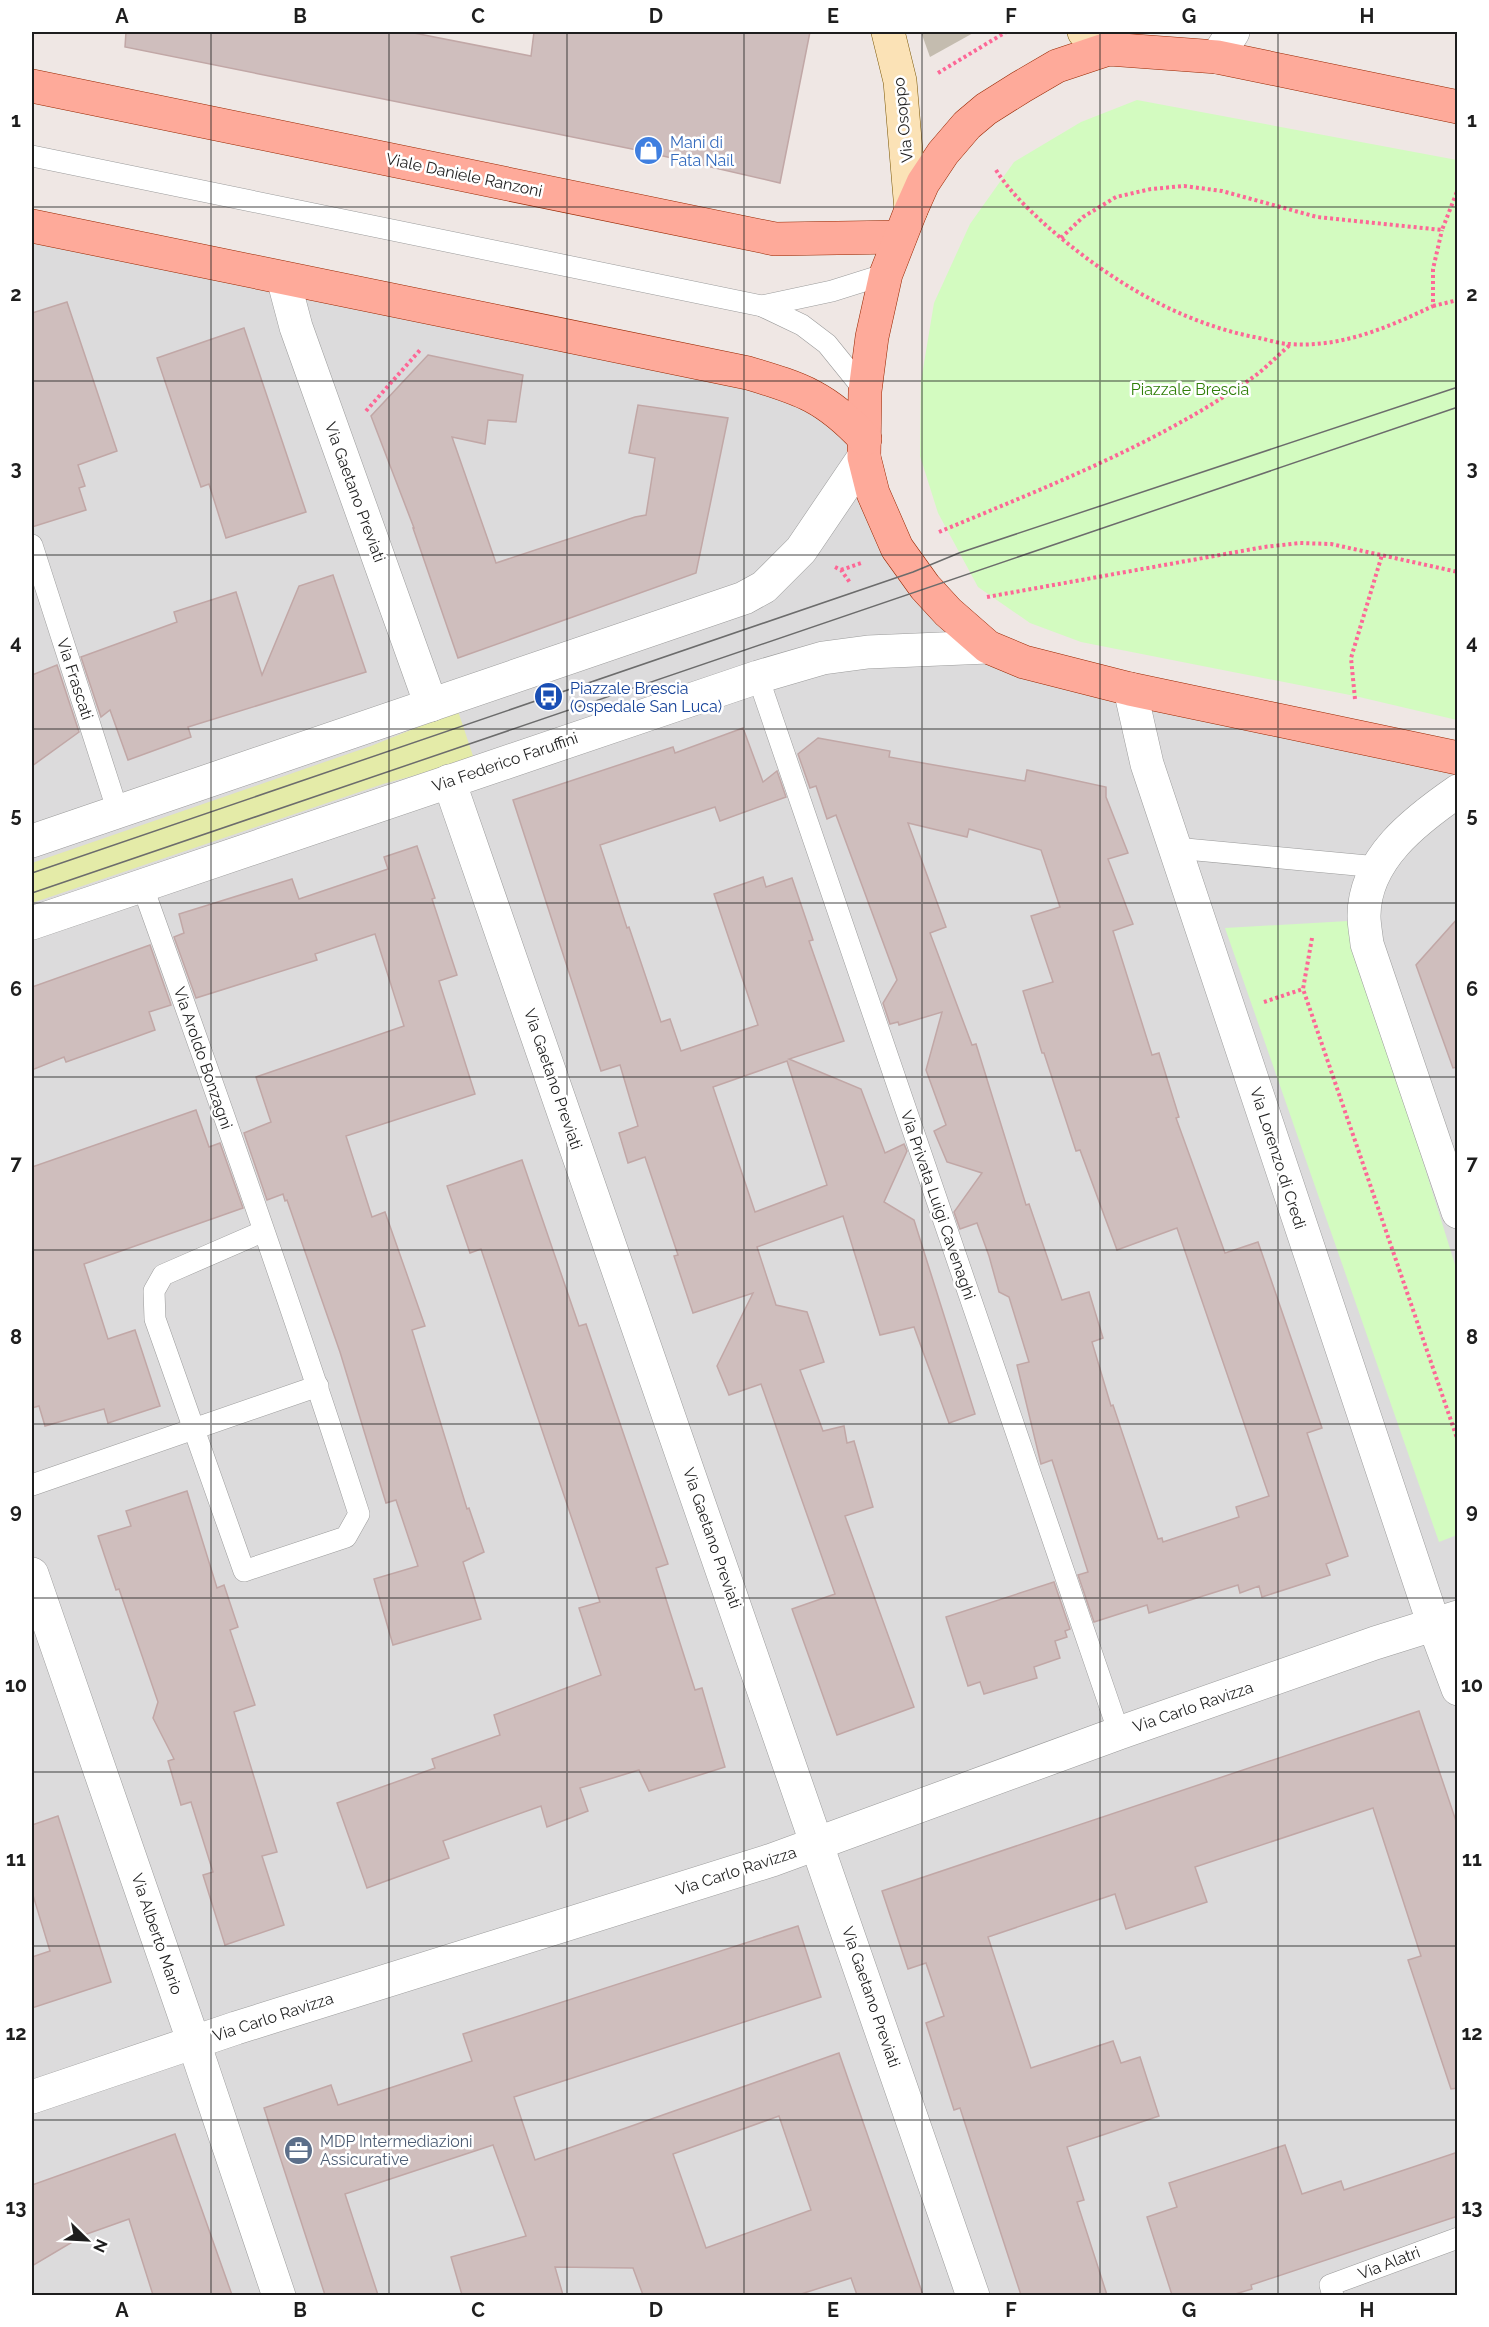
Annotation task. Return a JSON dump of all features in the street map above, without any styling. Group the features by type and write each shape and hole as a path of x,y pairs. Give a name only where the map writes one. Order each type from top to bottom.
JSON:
{"main road":[{"path":"1458,107 1225,44 1096,40 986,109 967,125 943,153 923,183 886,274 872,337 865,391 865,448 873,494 897,548 925,588 988,647 1024,662 1130,689 1458,758"},
{"name":"Viale Daniele Ranzoni","path":"32,86 775,239 905,223"},
{"path":"32,226 748,373 781,382 817,397 845,418 865,448"}],"street":[{"name":"Via Osoppo","path":"888,32 900,81 907,141 905,223"},
{"name":"Via Gaetano Previati","path":"283,278 296,327 431,705"},
{"path":"32,841 744,598 764,587 801,550 865,448"},
{"name":"Via Federico Faruffini","path":"32,922 758,676 823,658 868,652 988,647"},
{"name":"Via Lorenzo di Credi","path":"1130,689 1146,764 1446,1621 1458,1689"},
{"name":"Via Gaetano Previati","path":"449,781 973,2295"},
{"path":"1458,791 1424,814 1400,836 1378,867 1368,892 1364,914 1367,944 1458,1212"},
{"name":"Via Alberto Mario","path":"32,1574 279,2295"},
{"name":"Via Carlo Ravizza","path":"32,2097 818,1844 1119,1733 1375,1643 1446,1621"}],"lane":[{"path":"32,156 762,306 802,325 827,344 865,391"},
{"path":"762,306 814,296 886,274"},
{"name":"Via Frascati","path":"32,546 118,812"},
{"name":"Via Privata Luigi Cavenaghi","path":"758,676 1119,1733"},
{"path":"1175,848 1378,867"},
{"name":"Via Aroldo Bonzagni","path":"142,885 264,1231 318,1386 359,1514 346,1537 244,1571 155,1319 154,1291 163,1275 264,1231"},
{"path":"32,1485 318,1386"},
{"name":"Via Alatri","path":"1333,2295 1330,2286 1458,2238"}],"path":[{"path":"935,75 1006,32"},
{"path":"996,170 1028,209 1098,267 1139,294 1188,317 1234,334 1290,345 1341,340 1390,326 1433,306 1458,300"},
{"path":"1061,238 1083,217 1116,197 1151,189 1184,186 1222,191 1317,217 1442,230"},
{"path":"1433,306 1433,269 1442,230 1458,189"},
{"path":"939,532 1060,482 1168,431 1253,378 1290,345"},
{"path":"366,412 420,350"},
{"path":"981,598 1300,543 1331,544 1458,572"},
{"path":"1355,701 1351,658 1382,555"},
{"path":"851,584 841,570 865,561"},
{"path":"1312,938 1303,989 1458,1441"},
{"path":"1253,1006 1303,989"}],"shaded area":[{"path":"921,32 975,32 930,57"},
{"path":"32,227 742,375 838,419 942,616 1125,693 1457,1710 1457,2295 32,2295"},
{"path":"1135,694 1457,763 1457,1682"}],"green space":[{"name":"Piazzale Brescia","path":"1137,100 1457,160 1457,720 1355,696 1081,642 1030,623 978,587 938,513 920,456 921,381 934,303 970,224 1014,162 1081,122"},
{"path":"458,711 474,759 383,784 32,903 32,863 371,746"},
{"path":"1348,921 1457,1271 1457,1535 1439,1542 1225,928"}],"building":[{"path":"126,32 409,32 531,56 534,32 810,32 780,183 637,150 125,47"},
{"path":"67,302 117,451 78,465 85,486 79,488 86,510 32,527 32,313"},
{"path":"244,328 306,512 226,538 209,484 201,487 157,358"},
{"path":"428,355 523,375 516,422 488,420 485,444 452,437 496,563 646,515 655,458 629,453 638,405 728,418 696,573 458,658 414,528 371,416"},
{"path":"333,575 366,672 188,727 191,737 128,760 110,710 101,717 81,657 177,622 174,612 236,592 262,675 299,586"},
{"path":"57,665 79,732 32,766 32,675"},
{"path":"743,728 763,782 777,771 786,797 720,821 715,807 600,845 661,1022 670,1019 681,1051 758,1025 714,894 763,877 766,887 792,878 813,940 809,941 844,1041 789,1059 861,1089 885,1153 904,1144 907,1151 884,1202 914,1220 975,1414 949,1423 914,1327 880,1335 843,1216 757,1247 776,1305 807,1312 824,1362 800,1370 823,1431 844,1426 847,1443 854,1441 873,1507 845,1516 914,1707 837,1735 792,1609 835,1594 761,1384 729,1395 717,1366 753,1293 693,1313 674,1256 678,1255 645,1157 628,1163 619,1133 638,1126 620,1065 601,1071 513,800 673,747 675,753","holes":["787,1061 827,1185 755,1212 713,1087"]},
{"path":"818,738 890,751 889,757 1025,781 1027,770 1106,787 1106,797 1128,853 1108,859 1133,924 1113,931 1152,1055 1159,1053 1179,1117 1176,1118 1225,1253 1258,1242 1322,1428 1307,1433 1348,1556 1326,1564 1330,1575 1262,1597 1259,1586 1240,1593 1238,1585 1149,1613 1147,1605 1094,1622 1078,1575 1088,1572 1052,1460 1041,1464 1017,1365 1029,1362 1009,1297 999,1292 977,1223 960,1229 954,1212 982,1173 947,1162 934,1131 946,1125 926,1070 942,1012 899,1025 898,1022 890,1024 883,1003 897,980 836,815 827,819 816,786 810,788 798,754","holes":["908,823 967,837 969,829 1041,850 1060,907 1031,916 1053,982 1023,991 1076,1151 1080,1150 1117,1250 1177,1228 1269,1496 1236,1507 1239,1517 1163,1542 1162,1538 1158,1539 1113,1405 1111,1406 1092,1342 1103,1338 1089,1292 1062,1300 1029,1204 1026,1205 976,1044 972,1045 930,933 946,927"]},
{"path":"417,846 457,975 439,981 475,1094 346,1136 372,1217 385,1212 425,1326 412,1330 467,1509 469,1508 484,1552 463,1562 481,1619 393,1645 374,1579 418,1566 396,1500 386,1503 340,1352 287,1200 285,1201 283,1194 267,1200 244,1133 271,1122 256,1077 404,1026 375,934 315,954 317,960 196,998 174,937 184,933 179,914 292,879 299,899 388,869 384,857"},
{"path":"1458,918 1458,1067 1453,1068 1416,965"},
{"path":"150,945 171,1005 149,1012 155,1030 66,1062 64,1057 32,1070 32,987"},
{"path":"196,1110 209,1147 220,1143 243,1208 84,1264 108,1339 135,1330 160,1406 108,1423 104,1409 45,1426 39,1406 32,1408 32,1167"},
{"path":"522,1160 579,1326 586,1324 668,1564 656,1568 695,1690 702,1688 725,1767 649,1791 639,1770 580,1788 588,1811 547,1827 541,1806 443,1841 449,1858 367,1888 337,1803 435,1768 432,1759 500,1735 494,1715 601,1675 579,1608 600,1602 481,1249 470,1253 447,1186"},
{"path":"187,1491 217,1588 224,1585 238,1627 230,1630 255,1705 234,1712 277,1852 262,1856 284,1925 225,1945 203,1875 213,1872 191,1802 181,1805 168,1761 174,1759 153,1718 158,1702 98,1536 131,1526 126,1511"},
{"path":"1054,1582 1070,1629 1065,1631 1067,1637 1055,1641 1060,1658 1034,1667 1037,1678 984,1694 980,1682 968,1686 946,1617"},
{"path":"1419,1711 1458,1827 1458,2088 1451,2089 1408,1960 1421,1956 1373,1808 1195,1867 1207,1902 1126,1929 1115,1894 988,1937 1031,2068 1113,2041 1121,2063 1140,2057 1159,2116 1067,2147 1084,2200 1077,2202 1107,2295 1021,2295 960,2108 954,2110 926,2023 944,2016 926,1963 908,1969 882,1891"},
{"path":"58,1816 111,1982 32,2008 32,1957 50,1951 32,1892 32,1825"},
{"path":"798,1926 821,1997 514,2097 535,2160 839,2053 923,2295 857,2295 851,2278 798,2295 643,2295 633,2268 555,2267 563,2295 462,2295 451,2257 526,2236 493,2145 345,2194 378,2295 325,2295 264,2108 331,2085 338,2105 472,2061 463,2034","holes":["779,2116 811,2210 706,2248 673,2154"]},
{"path":"175,2134 232,2295 153,2295 129,2219 84,2235 32,2266 32,2185"},
{"path":"1285,2145 1302,2194 1341,2181 1344,2190 1458,2152 1458,2216 1251,2285 1252,2289 1232,2295 1172,2295 1147,2217 1177,2207 1169,2183"}],"tram line":[{"path":"32,873 913,572 959,553 1458,387"},
{"path":"32,893 1458,407"}],"place":[{"name":"Mani di Fata Nail","path":"649,151"},
{"name":"Piazzale Brescia (Ospedale San Luca)","path":"549,697"},
{"name":"MDP Intermediazioni Assicurative","path":"299,2150"}]}
